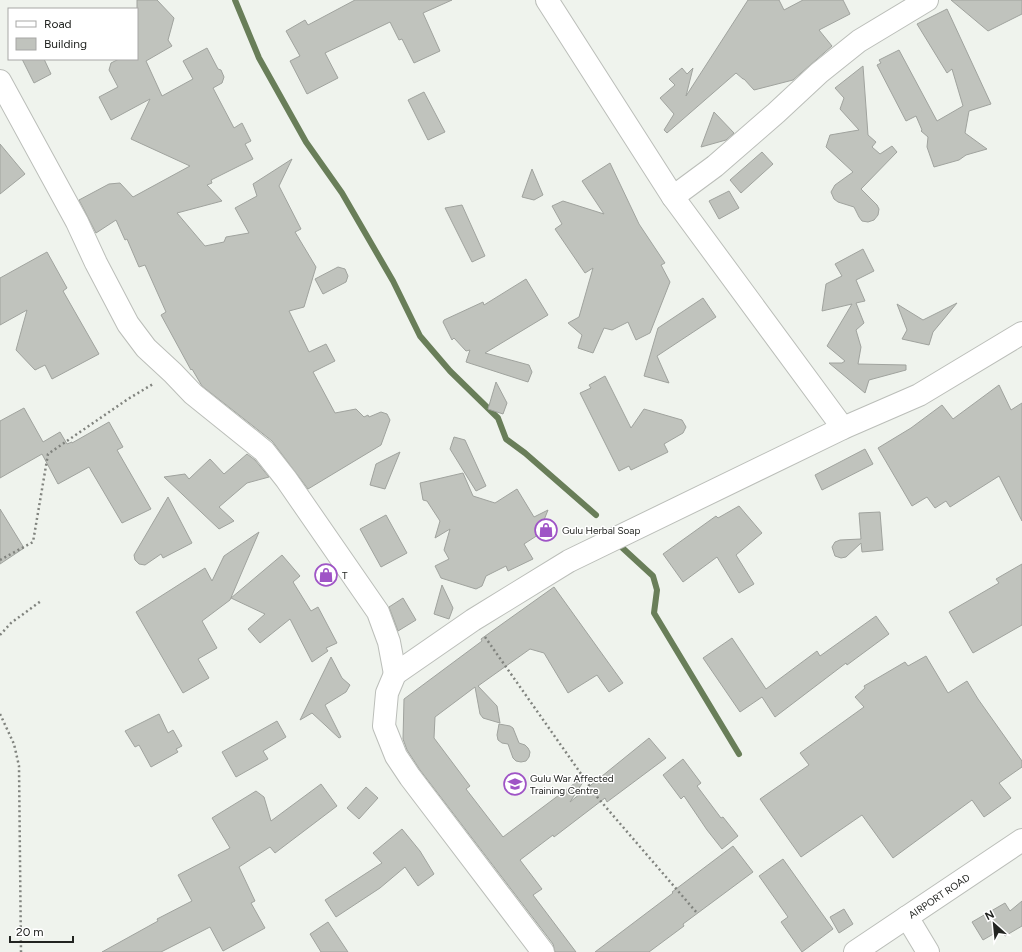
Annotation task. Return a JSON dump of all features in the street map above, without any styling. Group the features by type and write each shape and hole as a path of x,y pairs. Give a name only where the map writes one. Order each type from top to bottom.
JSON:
{"street":[{"path":"547,0 673,197 843,428"},
{"path":"673,197 715,166 819,73 859,41 927,0"},
{"path":"0,81 77,222 96,263 128,324 146,348 173,373 192,394 264,451 286,479 378,612 389,642 395,674"},
{"path":"543,952 410,777 396,756 384,726 387,693 395,674 473,620 569,562 843,428 919,395 1022,333"},
{"name":"AIRPORT ROAD","path":"855,952 1022,840"},
{"path":"907,917 928,952"}],"path":[{"path":"0,560 33,542 48,454 128,398 173,373"},
{"path":"0,635 11,623 41,601"},
{"path":"473,620 598,798 697,913"},
{"path":"0,714 14,744 19,766 21,952"}],"building":[{"path":"137,0 157,0 174,18 168,40 172,46 146,61 162,96 193,79 183,61 207,48 224,77 222,83 213,88 234,128 242,123 251,141 245,144 253,159 211,180 212,183 207,185 222,201 177,213 205,246 224,242 226,237 249,233 235,208 257,196 253,184 292,159 279,186 301,229 295,232 316,267 304,307 289,311 309,352 326,344 335,361 313,372 335,413 356,409 364,417 368,415 369,417 381,412 387,414 390,420 381,445 308,489 272,441 202,386 192,369 191,370 161,315 166,312 145,265 139,267 127,239 125,240 116,220 96,233 79,200 109,184 120,183 133,197 190,166 131,139 150,99 111,120 99,97 118,87 109,70 111,63 117,60 138,60"},
{"path":"355,0 452,0 423,13 440,51 414,63 402,39 399,40 390,22 325,53 338,78 307,94 290,61 300,56 286,31 305,20 308,25"},
{"path":"748,0 779,0 784,10 803,0 843,0 850,14 819,30 832,46 793,80 754,90 736,73 667,133 664,130 674,114 660,98 675,85 669,79 682,68 687,74 693,68 686,96"},
{"path":"951,0 1022,0 1022,14 988,31"},
{"path":"947,9 991,104 969,111 965,133 987,149 966,155 959,160 934,167 927,147 928,137 921,131 922,130 916,116 906,121 877,65 881,63 879,60 899,50 937,121 963,106 952,69 947,73 917,24"},
{"path":"22,60 44,60 51,74 34,83"},
{"path":"863,66 868,135 876,142 872,147 880,154 892,146 897,152 861,189 879,209 878,215 874,220 868,222 862,221 854,207 838,202 834,199 831,192 835,185 853,172 826,147 830,135 859,130 840,109 844,98 835,88"},
{"path":"424,92 445,132 428,140 408,100"},
{"path":"714,112 734,133 726,140 701,147"},
{"path":"0,144 25,174 0,194"},
{"path":"762,152 773,164 741,193 730,180"},
{"path":"610,163 639,224 665,263 661,265 670,282 650,333 636,340 628,322 612,330 604,328 593,353 578,348 582,335 568,323 579,317 593,268 585,273 555,229 562,224 552,206 563,201 604,214 582,181"},
{"path":"532,169 543,195 534,200 522,197"},
{"path":"729,191 739,208 719,219 709,201"},
{"path":"462,205 485,256 472,262 445,208"},
{"path":"863,249 874,271 856,280 865,301 856,303 864,323 856,330 861,347 858,364 906,365 906,370 869,380 865,393 829,363 842,363 845,361 827,346 852,304 822,311 826,284 842,276 835,264"},
{"path":"47,252 67,288 63,291 99,354 52,379 45,365 35,370 16,350 27,310 0,325 0,278"},
{"path":"338,267 345,269 348,276 346,282 323,294 315,279"},
{"path":"526,279 548,315 485,353 529,365 532,372 528,382 466,362 470,350 466,351 454,338 452,340 443,322 444,320 483,302 484,305"},
{"path":"703,298 716,317 657,356 669,383 644,376 658,328"},
{"path":"957,303 933,332 929,345 902,339 907,330 897,304 923,320"},
{"path":"605,376 631,428 644,409 682,420 686,427 683,433 664,444 668,452 631,470 629,466 619,471 580,393 591,388 589,385"},
{"path":"496,382 507,403 503,414 488,409"},
{"path":"999,385 1011,410 1022,403 1022,521 999,476 950,507 946,501 935,508 927,497 912,506 878,448 911,428 942,405 953,419"},
{"path":"24,408 43,442 60,432 67,444 72,443 109,422 123,447 117,450 151,509 122,523 89,467 58,484 42,454 0,478 0,421"},
{"path":"454,437 465,440 486,486 476,491 450,449"},
{"path":"865,449 873,464 822,490 815,475"},
{"path":"400,452 385,489 370,485 376,464"},
{"path":"247,454 255,460 269,477 247,483 219,507 234,521 219,529 164,477 185,474 189,479 210,459 224,474"},
{"path":"463,473 473,496 495,503 517,489 534,517 548,510 538,535 524,544 533,559 508,571 506,566 486,576 482,586 476,589 441,578 435,566 449,559 444,550 450,529 435,538 440,521 427,501 423,500 420,483"},
{"path":"168,497 192,543 163,558 161,554 145,565 139,564 135,560 134,555"},
{"path":"739,506 762,533 736,555 754,584 739,593 717,557 683,582 663,554 716,516 718,518"},
{"path":"0,509 24,548 0,564"},
{"path":"880,512 883,550 862,552 861,543 846,557 841,558 835,556 832,547 835,542 840,540 861,539 859,513"},
{"path":"386,515 407,553 381,567 360,529"},
{"path":"259,532 230,600 202,621 217,648 198,659 209,678 183,693 136,612 205,568 212,581 224,556"},
{"path":"282,555 300,576 293,582 311,611 318,607 337,643 326,648 328,651 312,662 290,619 260,643 248,629 265,614 231,598"},
{"path":"1022,564 1022,625 973,653 949,612 999,583 996,579"},
{"path":"442,585 453,608 449,619 434,614"},
{"path":"554,587 623,683 609,692 597,675 568,693 544,653 530,649 478,686 497,706 500,723 483,718 480,714 475,687 435,717 434,738 470,786 466,789 503,837 583,777 585,779 570,802 649,738 666,758 607,802 605,798 554,837 553,835 520,860 542,889 533,895 576,952 555,952 553,944 420,770 407,750 403,739 404,699 482,641 481,639"},
{"path":"403,598 416,620 398,631 389,607"},
{"path":"876,616 889,634 847,665 846,663 775,717 762,697 740,712 703,658 732,638 766,689 817,651 820,656"},
{"path":"926,656 948,693 967,681 1022,761 1022,767 999,783 1011,798 984,817 972,800 893,858 862,815 801,857 760,799 809,765 800,753 864,707 855,697 865,688 864,686 905,662 908,666"},
{"path":"331,657 342,678 350,685 346,692 325,705 341,737 339,738 312,713 300,720"},
{"path":"159,714 168,733 173,730 182,746 176,749 178,752 151,767 139,745 135,747 125,731"},
{"path":"277,721 286,737 263,751 268,759 236,777 222,752"},
{"path":"499,724 513,728 519,743 528,748 530,752 526,761 516,761 513,758 508,744 502,743 498,740 497,735"},
{"path":"683,759 701,783 697,786 721,818 723,817 738,836 722,849 684,796 681,799 663,775"},
{"path":"321,784 337,806 275,853 270,847 239,867 255,901 251,903 265,928 223,951 210,927 161,952 102,952 158,921 157,919 192,901 178,875 230,848 212,818 256,791 264,797 271,821"},
{"path":"366,787 378,798 359,819 347,808"},
{"path":"402,829 420,851 434,874 418,886 405,867 380,888 336,917 325,900 382,863 373,853"},
{"path":"733,846 753,872 683,924 684,926 649,952 595,952 673,893 672,892"},
{"path":"783,859 833,929 802,952 781,922 788,917 759,876"},
{"path":"1022,901 1022,926 1005,936 1002,929 983,940 972,922 1005,903 1010,911"},
{"path":"844,909 853,924 839,933 830,917"},
{"path":"328,922 348,952 321,952 310,934"}],"waterway":[{"path":"235,0 259,58 306,142 342,193 393,281 420,336 450,371 498,418 506,439 525,453 596,515"},
{"path":"616,542 653,576 657,590 654,613 739,754"}],"place":[{"name":"Gulu Herbal Soap","path":"546,530"},
{"name":"T","path":"326,575"},
{"name":"Gulu War Affected Training Centre","path":"515,784"}]}
